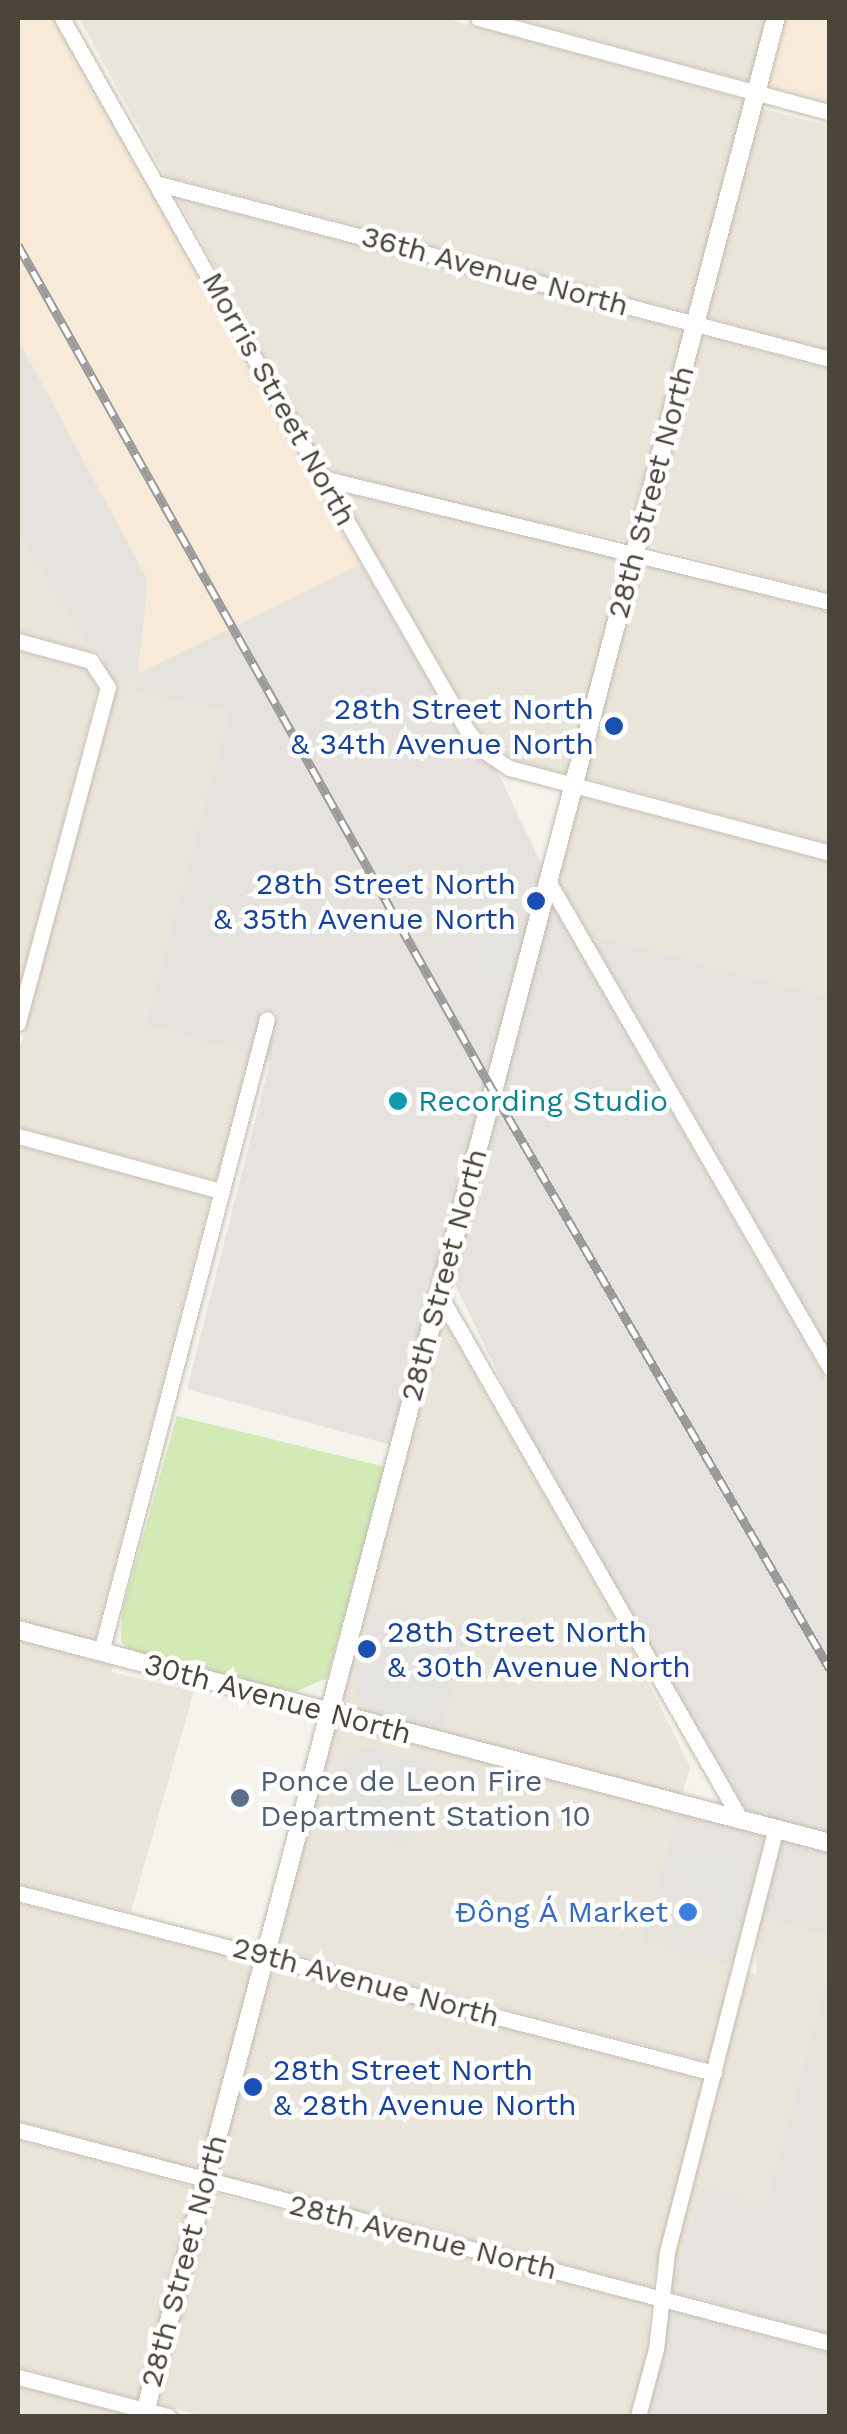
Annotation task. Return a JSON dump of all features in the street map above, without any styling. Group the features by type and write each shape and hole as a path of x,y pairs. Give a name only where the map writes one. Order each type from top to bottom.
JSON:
{"street":[{"name":"Morris Street North","path":"62,18 468,732 509,768 573,785"},
{"path":"478,18 830,112"},
{"name":"28th Street North","path":"145,2414 776,18"},
{"name":"36th Avenue North","path":"159,184 830,359"},
{"path":"322,478 830,602"},
{"path":"18,641 91,661 108,687 18,1023"},
{"path":"573,785 830,852"},
{"path":"548,881 830,1368"},
{"path":"101,1652 268,1019"},
{"path":"18,1136 221,1190"},
{"path":"439,1294 741,1820"},
{"name":"30th Avenue North","path":"18,1630 830,1843"},
{"path":"638,2416 656,2349 659,2298 776,1830"},
{"name":"29th Avenue North","path":"18,1893 714,2073"},
{"name":"28th Avenue North","path":"18,2130 830,2343"},
{"path":"18,2377 145,2414 168,2416"}],"shaded area":[{"path":"18,18 53,18 154,192 312,485 361,564 138,675 148,580 18,339"},
{"path":"79,18 444,18 746,100 689,313 165,176"},
{"path":"514,18 768,18 751,82"},
{"path":"784,18 829,18 829,102 767,86"},
{"path":"762,104 763,109 829,126 829,350 705,317"},
{"path":"177,198 685,331 629,541 529,521 327,470"},
{"path":"701,335 829,369 829,593 645,545"},
{"path":"18,339 148,580 138,674 361,564 461,737 497,771 543,868 391,1445 187,1389 270,1062 265,1060 277,1013 262,1009 249,1055 145,1025 229,712 134,692 138,675 108,672 101,654 92,650 18,534"},
{"path":"340,492 624,559 568,774 513,760 475,726"},
{"path":"18,534 92,650 18,632"},
{"path":"640,563 829,612 829,843 584,778"},
{"path":"18,651 86,669 98,689 18,992"},
{"path":"108,672 138,675 134,692 229,712 145,1025 249,1055 216,1180 18,1127 18,1055 115,689"},
{"path":"579,796 829,862 829,997 588,933 557,879"},
{"path":"527,898 499,1006 457,936"},
{"path":"551,903 829,1385 829,1834 746,1812 522,1423 452,1278"},
{"path":"588,933 829,997 829,1350 664,1062"},
{"path":"18,1146 211,1197 95,1641 18,1621"},
{"path":"442,1317 631,1647 690,1767 682,1795 339,1705"},
{"path":"391,1608 470,1630 440,1734 384,1717 357,1697 355,1678 371,1612 387,1626"},
{"path":"18,1640 112,1665 111,1672 194,1691 131,1912 18,1884"},
{"path":"334,1723 677,1813 641,1940 732,1967 709,2062 275,1949"},
{"path":"370,1746 428,1764 407,1847 330,1827 348,1756"},
{"path":"677,1813 766,1836 732,1967 641,1941"},
{"path":"782,1840 829,1853 829,1937 761,1916"},
{"path":"673,1846 749,1858 734,1924 715,1919 722,1891 665,1876"},
{"path":"18,1903 254,1963 199,2170 18,2121"},
{"path":"761,1916 829,1937 829,1970 766,2205 704,2185 670,2291 675,2254 747,1972 757,1974 755,1940"},
{"path":"270,1966 704,2080 652,2287 215,2174"},
{"path":"829,1970 829,2334 670,2291 704,2184 766,2204"},
{"path":"18,2140 195,2187 140,2400 18,2367"},
{"path":"211,2192 650,2305 648,2348 630,2416 204,2416 156,2404"},
{"path":"666,2309 829,2353 829,2416 647,2416 664,2351"},
{"path":"18,2386 132,2416 18,2416"}],"green space":[{"path":"177,1416 386,1467 327,1678 297,1691 272,1687 133,1652 121,1642 122,1612"}],"railway":[{"path":"18,245 493,1091 830,1669"}],"place":[{"name":"28th Street North & 34th Avenue North","path":"614,726"},
{"name":"28th Street North & 35th Avenue North","path":"536,901"},
{"name":"Recording Studio","path":"398,1101"},
{"name":"28th Street North & 30th Avenue North","path":"367,1649"},
{"name":"Ponce de Leon Fire Department Station 10","path":"240,1798"},
{"name":"Đông Á Market","path":"688,1912"},
{"name":"28th Street North & 28th Avenue North","path":"253,2087"}]}
